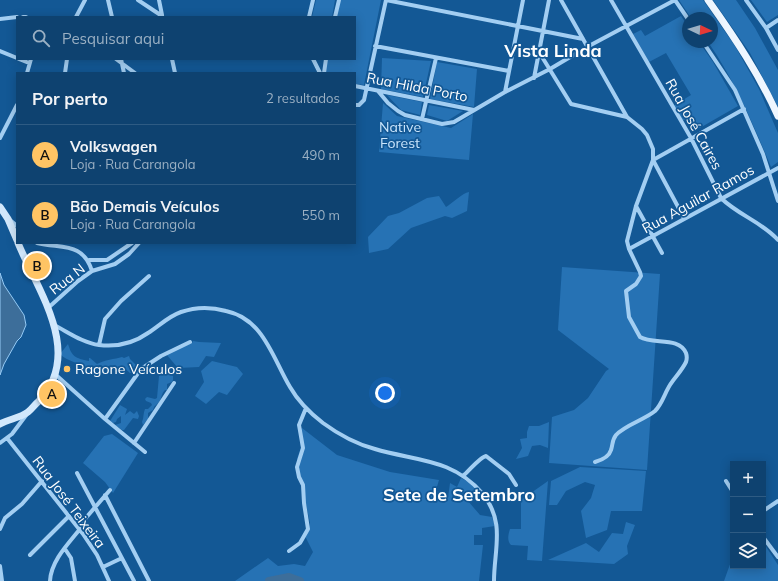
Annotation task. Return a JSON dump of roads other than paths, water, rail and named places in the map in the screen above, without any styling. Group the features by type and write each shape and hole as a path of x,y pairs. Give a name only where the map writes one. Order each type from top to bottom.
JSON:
{"main road":[{"path":"708,0 739,43 754,67 778,116"},
{"path":"0,207 8,218 16,237"},
{"path":"0,424 28,412 48,390 56,375 58,362 58,348 54,325 48,308 19,244"}],"street":[{"path":"77,16 85,0"},
{"path":"108,0 112,16"},
{"path":"138,0 162,16"},
{"path":"159,0 162,16"},
{"path":"309,16 312,0"},
{"path":"335,16 339,0"},
{"path":"356,105 362,103 366,89 386,0 583,39"},
{"path":"505,92 523,0"},
{"path":"534,78 549,0"},
{"path":"561,0 627,116 647,134 653,149 653,160 636,206 627,241 629,249 640,272 640,280 626,291 629,317 641,339 675,344 682,347 687,354 687,360 680,372 671,382 659,405 654,411 616,435 612,442 611,450 607,456 602,460 595,462"},
{"name":"Rua José Caires","path":"610,0 691,138 721,198 728,205 758,223 778,240"},
{"path":"378,91 398,112 422,119 448,124 505,92 550,70 587,47 675,0 683,12"},
{"path":"746,0 766,28 778,50"},
{"path":"0,19 16,17"},
{"path":"766,28 778,20"},
{"path":"375,46 509,71"},
{"path":"707,48 735,90 744,109 763,154 778,200"},
{"path":"0,51 16,58"},
{"path":"539,52 571,104 627,116"},
{"path":"422,119 436,58"},
{"path":"65,72 66,60"},
{"path":"172,60 175,72"},
{"path":"314,60 320,72"},
{"path":"324,72 326,60"},
{"path":"27,72 30,61"},
{"path":"122,61 124,72"},
{"path":"122,61 134,72"},
{"name":"Rua Hilda Porto","path":"356,86 475,110"},
{"path":"0,138 16,107"},
{"path":"653,160 744,109"},
{"path":"653,160 684,218"},
{"name":"Rua Aguilar Ramos","path":"629,249 778,168"},
{"path":"636,206 662,253"},
{"path":"8,218 16,225"},
{"path":"52,244 74,249 80,253 89,260 92,272"},
{"name":"Rua N","path":"89,260 102,261 112,258 131,244"},
{"name":"Rua N","path":"48,308 70,286 92,272 120,260 139,244"},
{"path":"102,261 104,268"},
{"path":"99,345 105,319 121,301 149,276"},
{"path":"54,325 83,340 99,345 116,345 133,341 148,334 171,316 187,310 212,308 233,312 247,320 263,336 291,389 306,408 328,427 364,446 432,462 451,469 476,486 486,498 495,519 498,538 494,581"},
{"path":"105,419 141,369 161,356 190,342"},
{"path":"56,375 105,419 145,452"},
{"path":"134,443 174,384"},
{"path":"289,551 300,542 308,529 303,485 299,477 297,467 303,448 300,425 306,408"},
{"path":"0,443 20,425 28,412"},
{"name":"Rua José Teixeira","path":"7,438 79,528 103,567 109,581"},
{"path":"463,476 480,458 486,456 509,474 516,485"},
{"path":"77,473 134,581"},
{"path":"0,529 5,518 22,504 42,481"},
{"path":"726,481 730,487"},
{"path":"50,581 54,566 65,549 79,528 110,490"},
{"path":"105,495 149,581"},
{"path":"766,509 778,501"},
{"path":"30,554 69,516"},
{"path":"766,541 778,557"},
{"path":"65,549 71,558 75,581"},
{"path":"103,567 122,558"},
{"path":"0,566 2,581"}],"waterway":[{"path":"269,581 289,577 300,581"}],"place":[{"name":"Bão Demais Veículos","path":"37,266"},
{"name":"Ragone Veículos","path":"67,369"},
{"name":"Volkswagen","path":"52,394"}],"district":[{"name":"Vista Linda","path":"553,51"},
{"name":"Sete de Setembro","path":"459,495"}],"park label":[{"name":"Native Forest","path":"400,136"}]}
